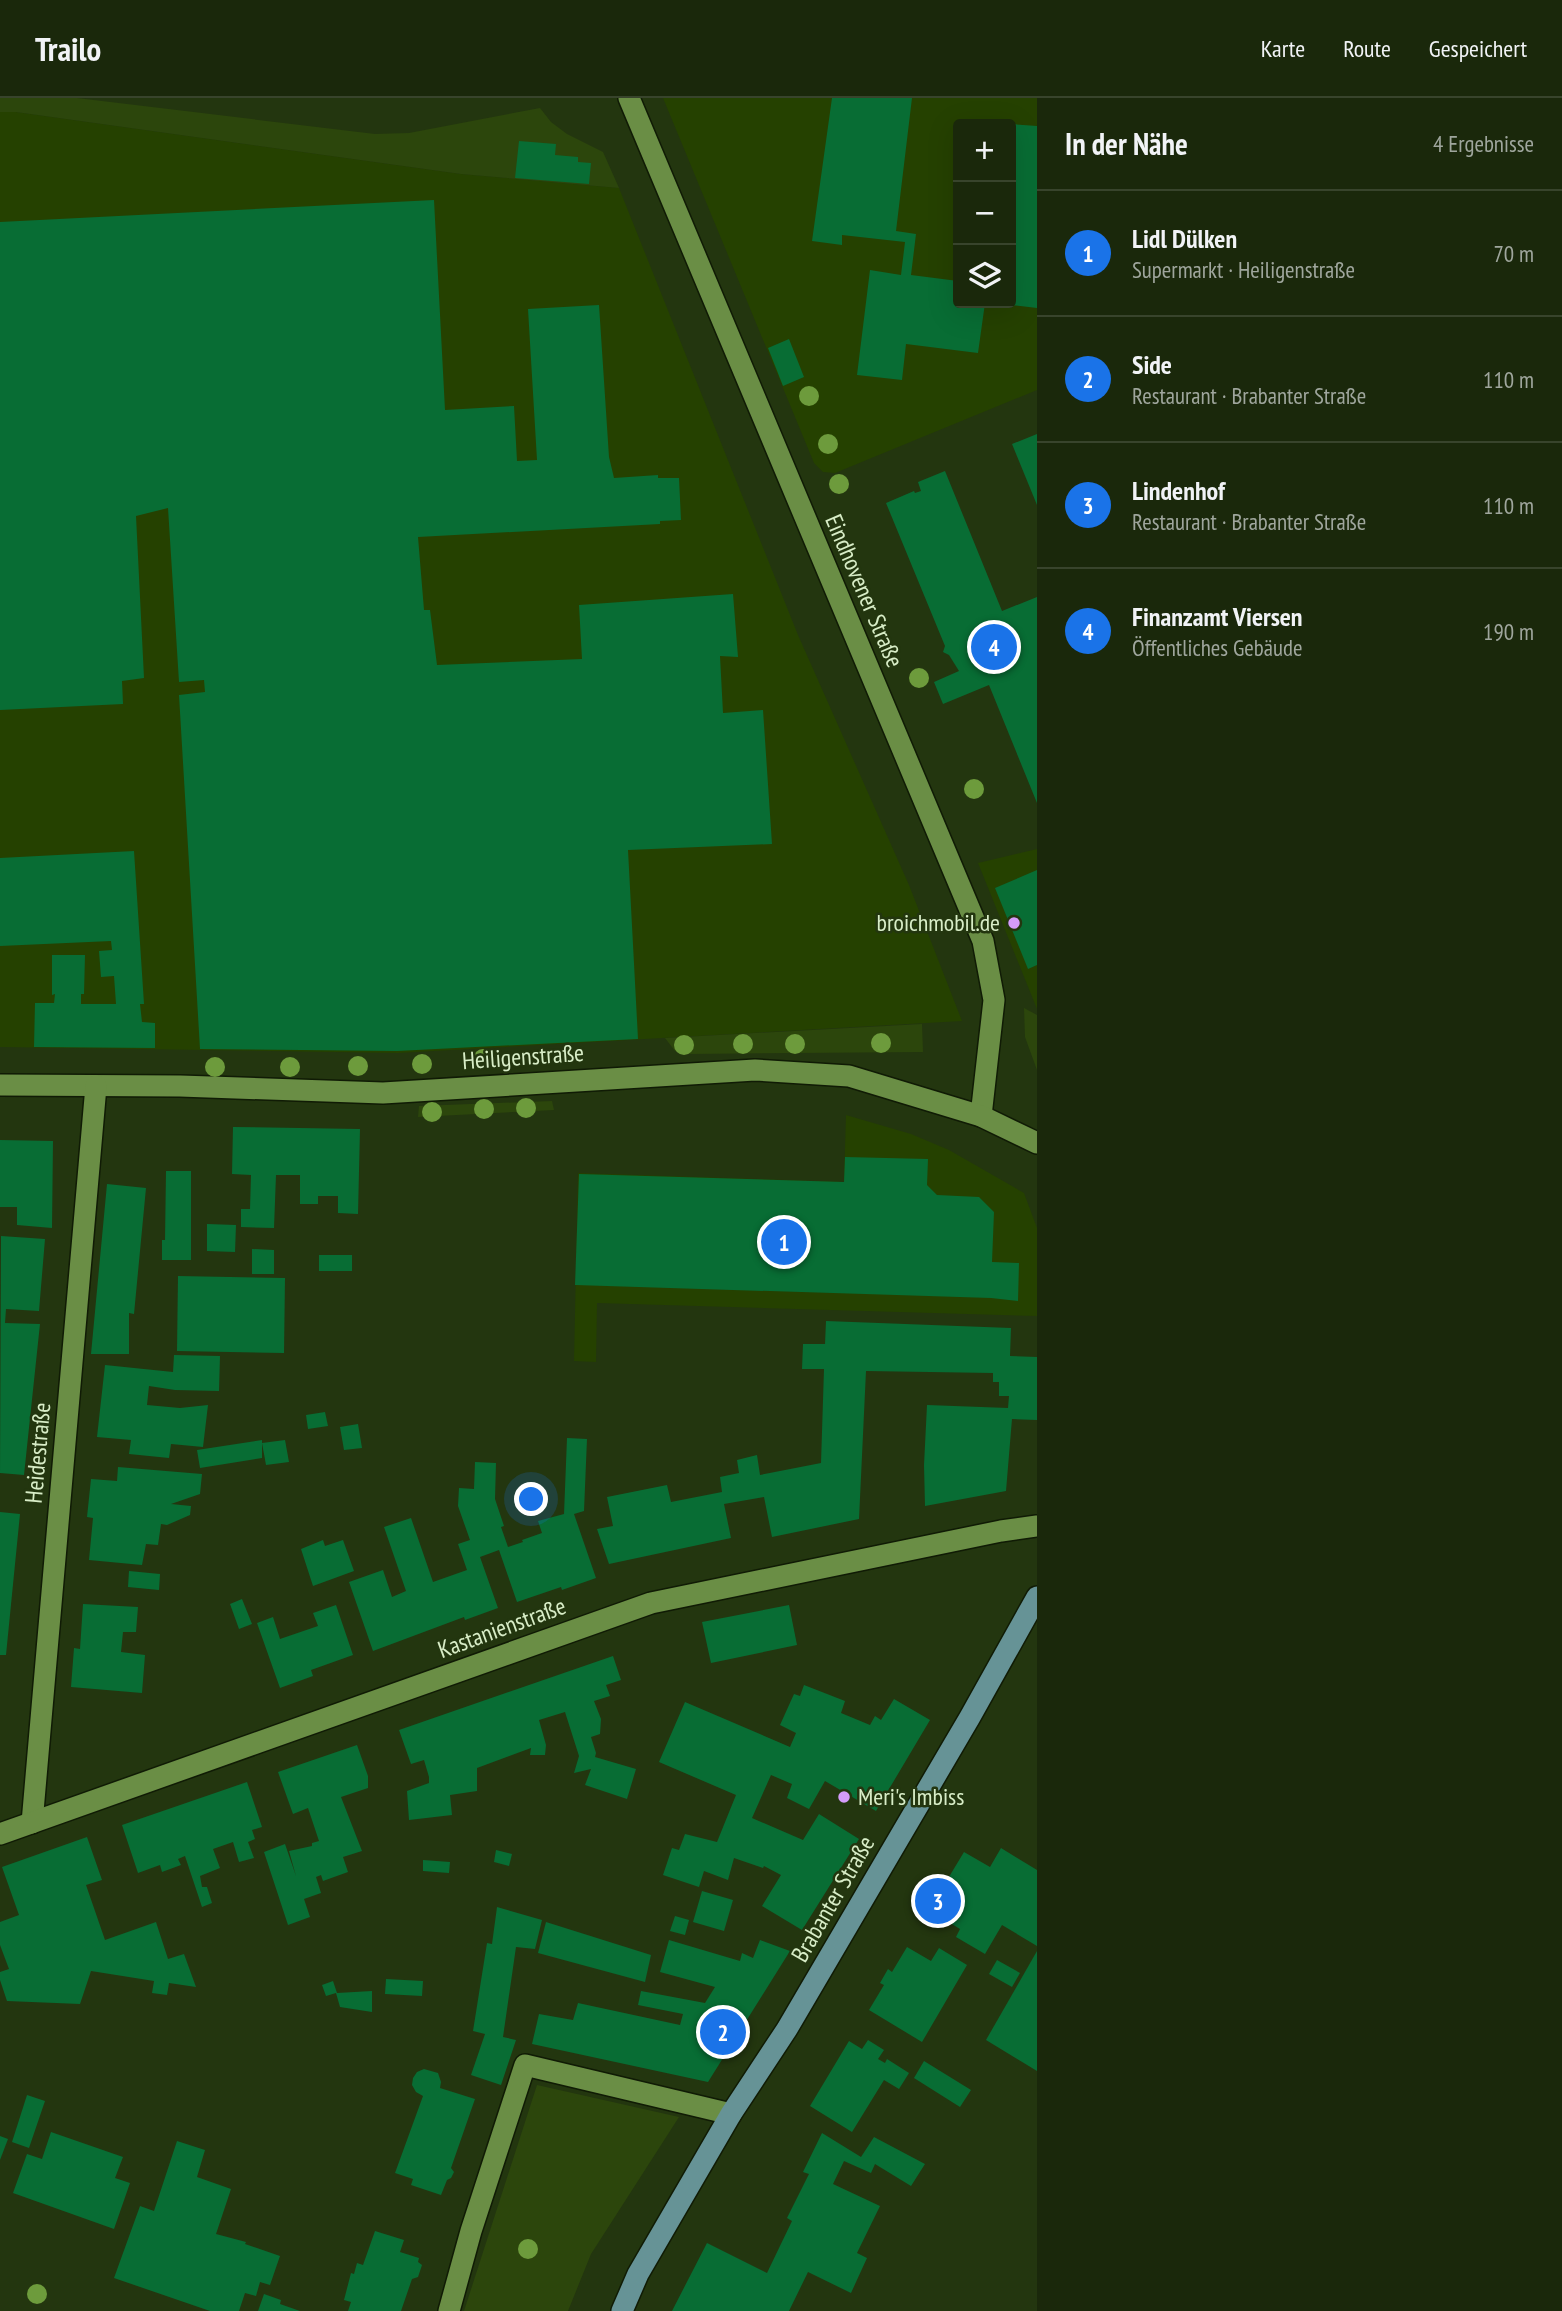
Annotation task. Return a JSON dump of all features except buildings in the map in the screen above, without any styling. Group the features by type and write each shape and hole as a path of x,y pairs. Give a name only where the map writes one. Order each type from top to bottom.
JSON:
{"main road":[{"name":"Brabanter Straße","path":"622,2311 638,2274 731,2114 801,2005 1037,1597"}],"street":[{"name":"Eindhovener Straße","path":"629,98 982,941 994,1000 981,1116"},
{"name":"Heiligenstraße","path":"0,1085 180,1086 383,1093 755,1070 849,1076 981,1116 1037,1143"},
{"name":"Heidestraße","path":"32,1823 96,1086"},
{"name":"Kastanienstraße","path":"0,1834 650,1603 1001,1531 1037,1526"},
{"path":"449,2311 471,2231 524,2065 731,2114"}],"shaded area":[{"path":"0,98 77,98 375,134 409,133 540,108 551,122 567,134 603,152 619,188 461,174 16,112 0,112"},
{"path":"663,98 1037,98 1037,390 835,473 823,472 814,463"},
{"path":"0,112 16,112 461,174 619,188 798,635 909,885 962,1021 398,1053 0,1047"},
{"path":"1037,849 1037,1009 978,863"},
{"path":"1024,1008 1037,1015 1037,1070 1025,1037"},
{"path":"922,1024 923,1052 687,1054 675,1051 665,1038"},
{"path":"552,1101 554,1110 418,1117 419,1106"},
{"path":"846,1115 911,1134 949,1150 1024,1193 1037,1228 1037,1316 597,1303 596,1362 574,1361 578,1173 844,1182"},
{"path":"537,2085 679,2117 591,2254 568,2311 464,2311"}],"place":[{"name":"Finanzamt Viersen","path":"994,647"},
{"name":"broichmobil.de","path":"1014,923"},
{"name":"Lidl Dülken","path":"784,1242"},
{"name":"Meri's Imbiss","path":"844,1797"},
{"name":"Lindenhof","path":"938,1901"},
{"name":"Side","path":"723,2032"}]}
